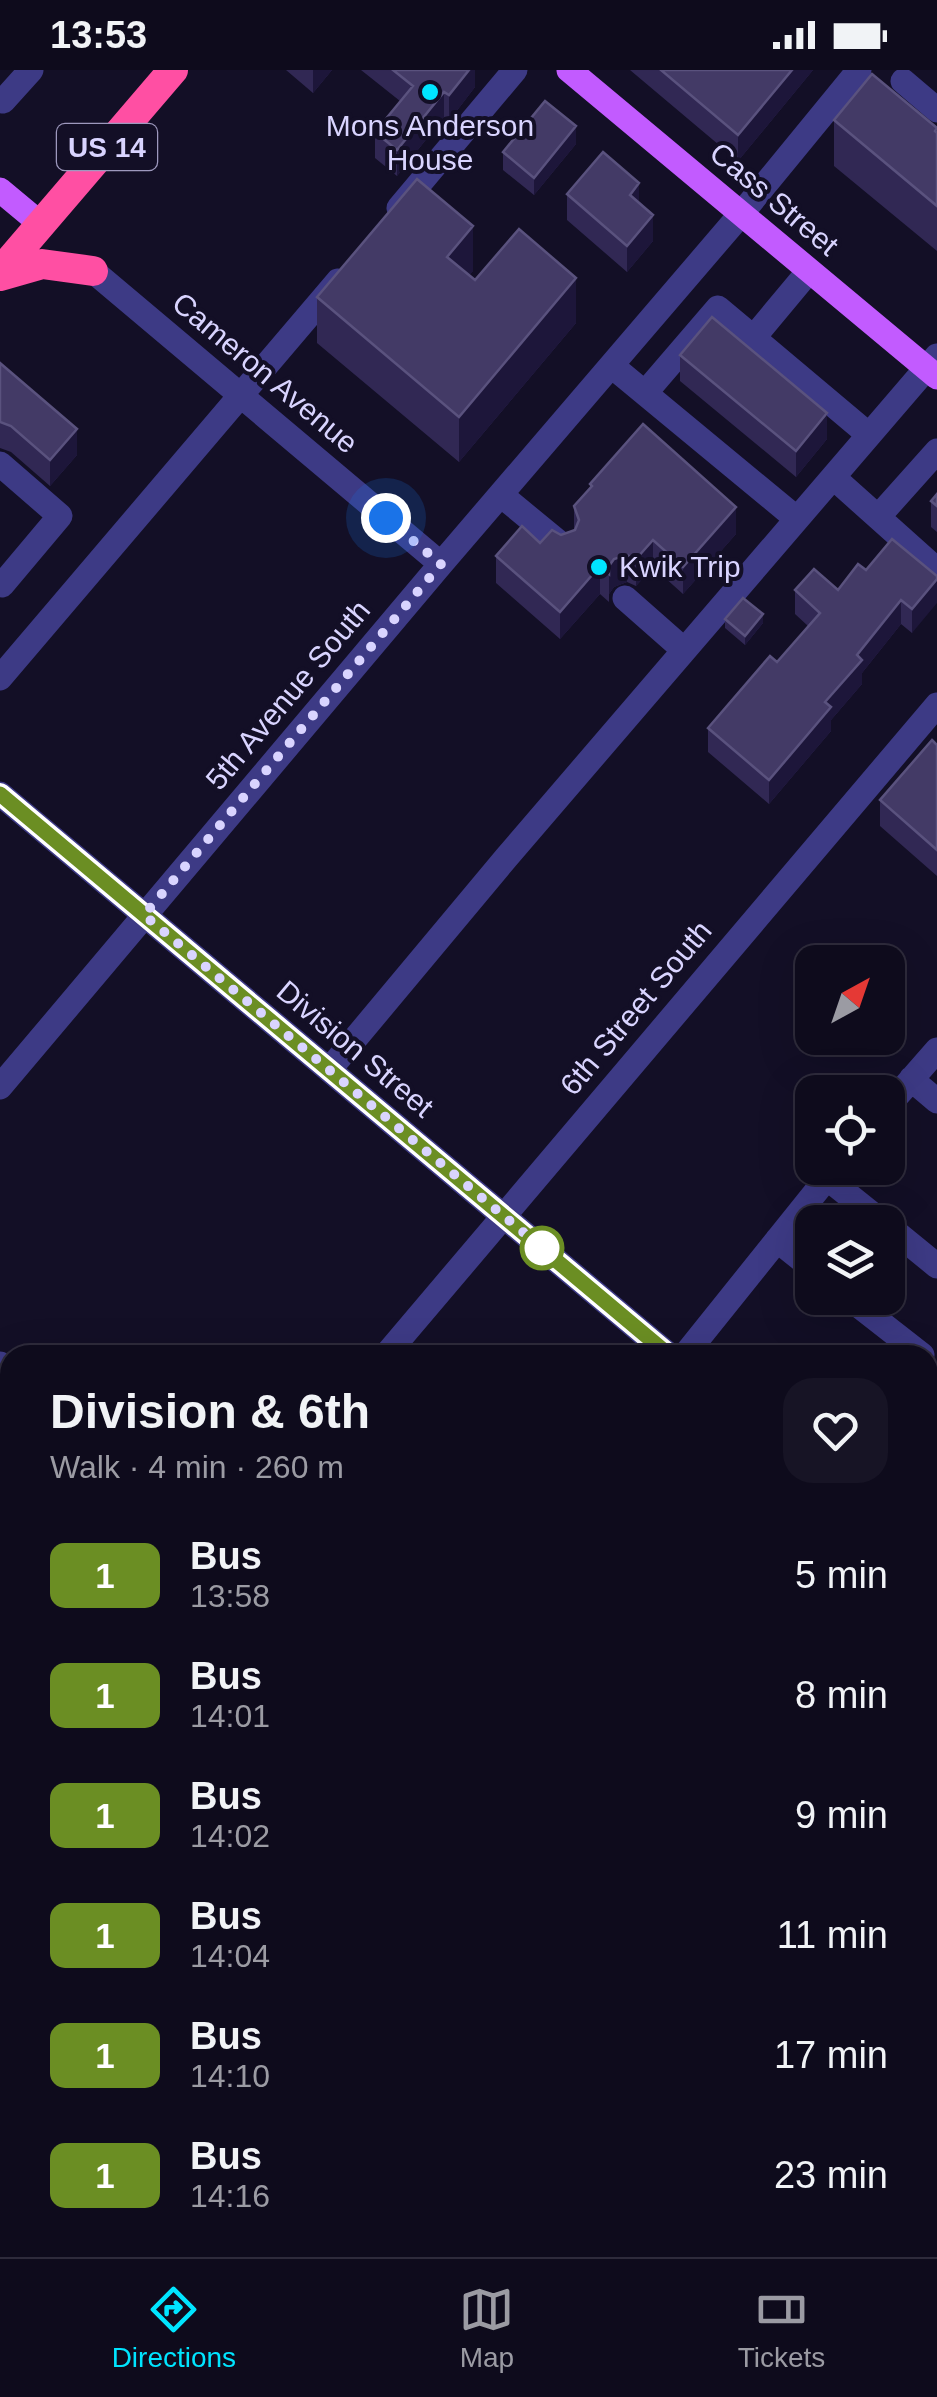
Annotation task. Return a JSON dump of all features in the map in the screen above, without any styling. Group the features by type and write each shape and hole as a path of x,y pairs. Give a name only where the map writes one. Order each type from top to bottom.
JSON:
{"highway":[{"name":"US 14","path":"0,274 173,70"},
{"path":"0,274 42,264 93,270"}],"main road":[{"name":"Cass Street","path":"569,70 809,271 933,367"},
{"path":"0,190 42,225"}],"street":[{"path":"0,99 3,102 31,70"},
{"path":"380,232 515,70"},
{"name":"5th Avenue South","path":"0,1088 859,70"},
{"path":"903,82 937,110"},
{"path":"0,678 355,261"},
{"name":"Cameron Avenue","path":"93,270 441,564"},
{"path":"754,337 809,271"},
{"path":"645,393 718,308 870,434"},
{"path":"612,366 797,519"},
{"path":"329,1070 684,650 870,434 933,367"},
{"path":"878,517 937,451"},
{"path":"0,464 60,516 0,584"},
{"path":"833,477 937,570"},
{"path":"501,495 563,546"},
{"path":"905,541 937,552"},
{"path":"625,598 684,650"},
{"name":"6th Street South","path":"394,1345 937,704"},
{"name":"Division Street","path":"0,794 657,1345"},
{"path":"905,1086 937,1050"},
{"path":"911,1079 937,1101"},
{"path":"693,1345 821,1185"},
{"path":"844,1185 865,1205"},
{"path":"777,1240 795,1254"},
{"path":"905,1240 937,1266"},
{"path":"871,1315 910,1345"}],"building":[{"path":"393,70 469,70 449,95 444,92 397,150 375,132 413,86"},
{"path":"661,70 792,70 738,135"},
{"path":"872,74 937,128 937,206 834,120"},
{"path":"545,101 576,126 534,178 503,152"},
{"path":"603,152 639,183 630,195 653,215 627,246 567,194"},
{"path":"417,179 473,226 447,257 475,280 519,229 576,278 459,417 317,297"},
{"path":"712,317 827,413 796,451 680,355"},
{"path":"0,363 77,429 50,460 11,426 0,422"},
{"path":"643,424 736,507 683,567 653,540 636,559 627,555 614,559 609,574 600,566 560,612 496,556 522,526 540,543 552,530 561,535 575,530 579,520 574,506"},
{"path":"892,539 937,579 912,609 901,600 857,655 862,660 825,702 831,707 769,780 708,728 770,656 777,662 820,613 795,590 814,569 838,590 858,564 866,570"},
{"path":"743,598 763,614 745,636 725,619"},
{"path":"932,740 937,745 937,850 880,800"}],"bus line":[{"name":"1","path":"0,794 657,1345"}],"place":[{"name":"Mons Anderson House","path":"430,92"},
{"name":"Kwik Trip","path":"599,567"}],"route":[{"path":"386,518 441,564 144,915 542,1248"}]}
